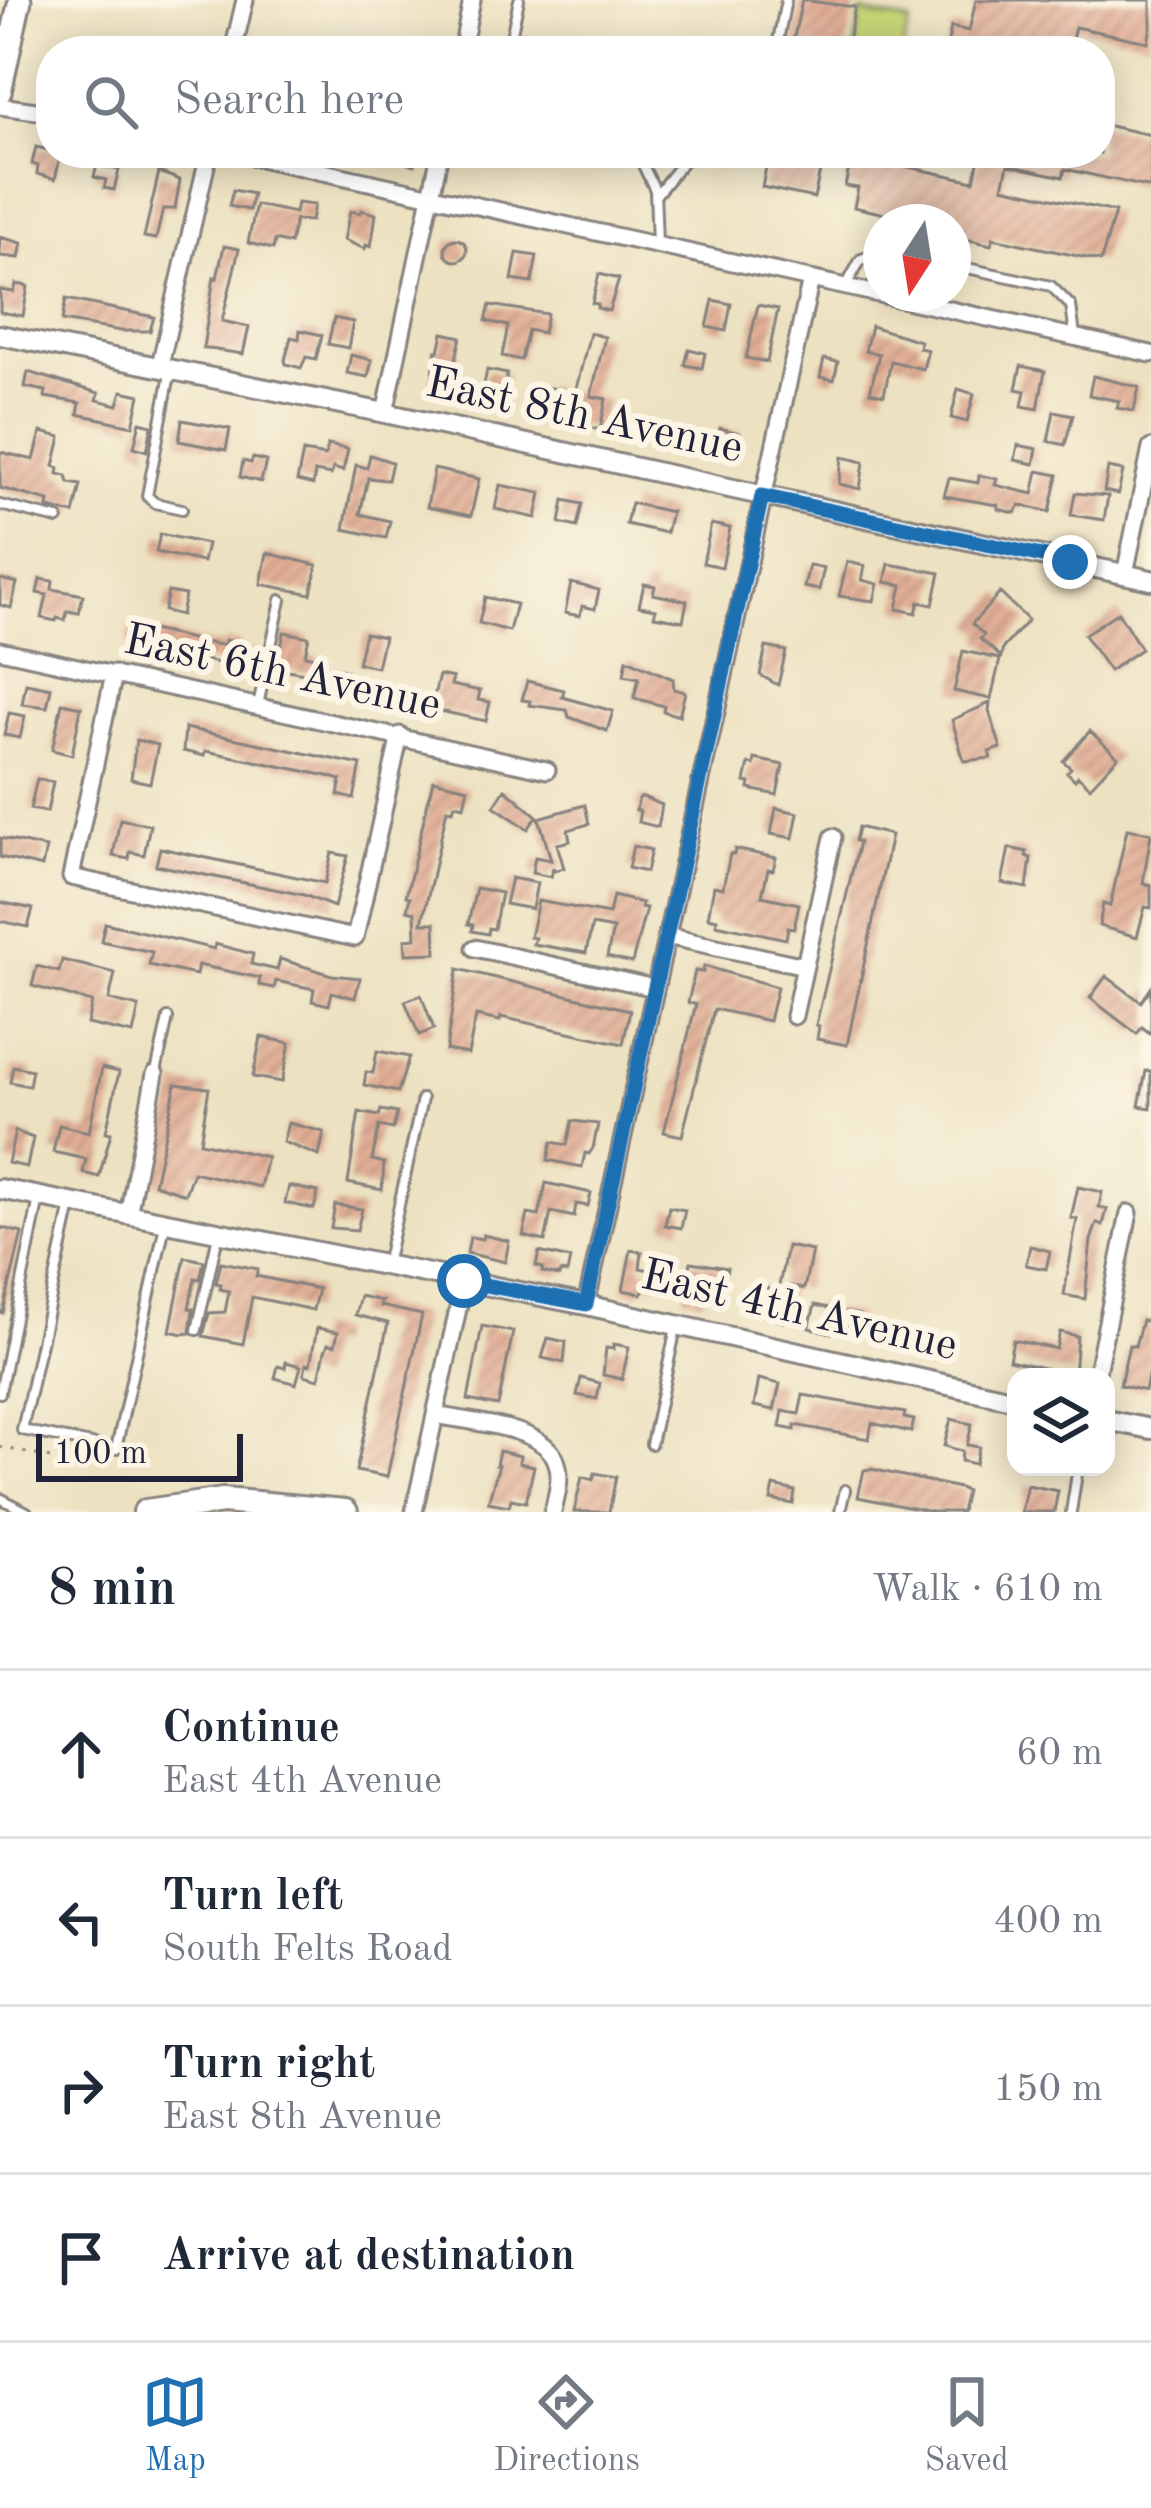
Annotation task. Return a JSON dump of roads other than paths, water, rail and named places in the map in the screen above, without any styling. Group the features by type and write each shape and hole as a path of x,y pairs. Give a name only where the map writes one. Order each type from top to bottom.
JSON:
{"main road":[{"path":"0,92 20,0"},
{"path":"146,1512 223,1501 345,1512"}],"street":[{"path":"237,36 245,0"},
{"path":"465,36 472,0"},
{"path":"0,106 36,111"},
{"path":"166,367 206,168"},
{"path":"305,168 1151,353"},
{"path":"386,413 437,168"},
{"path":"586,1304 811,279"},
{"name":"East 8th Avenue","path":"0,335 386,413 1151,580"},
{"path":"1125,574 1151,448"},
{"name":"East 6th Avenue","path":"0,650 548,770"},
{"path":"114,674 71,877 356,938 400,735"},
{"path":"794,1016 833,837"},
{"path":"666,936 805,966"},
{"path":"475,948 655,988"},
{"path":"128,1216 155,1074"},
{"name":"East 4th Avenue","path":"0,1190 586,1304 1007,1398"},
{"path":"1098,1368 1129,1213"},
{"path":"415,1512 464,1281"},
{"path":"435,1415 528,1434 547,1445 557,1459 560,1476 553,1512"},
{"path":"1115,1422 1151,1429"}],"lane":[{"path":"511,36 519,0"},
{"path":"779,36 786,0"},
{"path":"644,168 656,195 657,245"},
{"path":"656,195 678,168"},
{"path":"846,286 863,258"},
{"path":"971,269 1051,286 1071,306 1076,337"},
{"path":"166,367 147,496 155,503 182,509"},
{"path":"0,505 58,519"},
{"path":"258,705 281,600"},
{"path":"155,1074 168,1018"},
{"path":"386,1266 422,1099"},
{"path":"0,1393 39,1197"},
{"path":"71,1203 22,1430 116,1449 166,1223"},
{"path":"197,1330 218,1234"},
{"path":"651,1444 676,1326"},
{"path":"1071,1512 1077,1476"},
{"path":"840,1512 845,1490"},
{"path":"0,1498 27,1512"}]}
